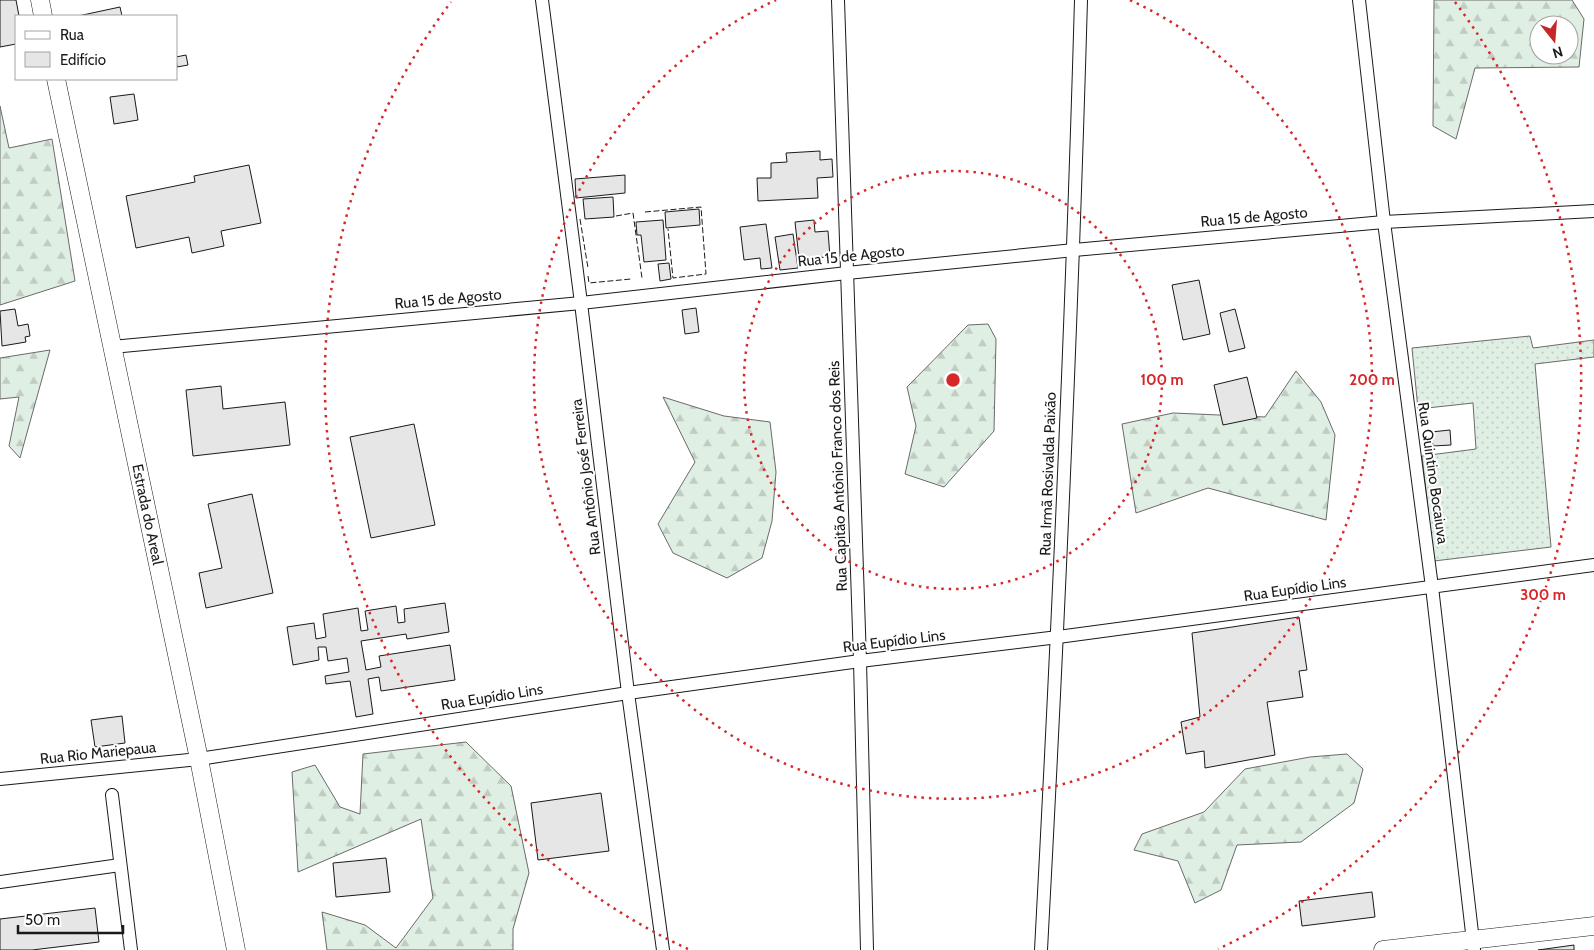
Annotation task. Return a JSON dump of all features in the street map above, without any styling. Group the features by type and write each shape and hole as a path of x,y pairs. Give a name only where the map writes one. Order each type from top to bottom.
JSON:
{"street":[{"path":"40,0 43,15"},
{"name":"Rua Antônio José Ferreira","path":"542,0 581,302 628,693 663,950"},
{"name":"Rua Capitão Antônio Franco dos Reis","path":"838,0 860,661 867,950"},
{"name":"Rua Irmã Rosivalda Paixão","path":"1042,950 1058,636 1082,0"},
{"name":"Rua Quintino Bocaiuva","path":"1359,0 1384,222 1432,587 1474,944"},
{"name":"Estrada do Areal","path":"56,80 199,759 236,950"},
{"name":"Rua 15 de Agosto","path":"112,347 581,302 847,272 1074,250 1384,222 1594,211"},
{"name":"Rua Eupídio Lins","path":"199,759 628,693 1594,565"},
{"name":"Rua Rio Mariepaua","path":"0,779 199,759"},
{"path":"112,795 131,950"},
{"path":"0,882 120,865"},
{"path":"1383,950 1474,944 1594,926"}],"green space":[{"path":"1434,0 1572,0 1584,19 1579,67 1475,68 1456,139 1433,126"},
{"path":"0,106 9,148 52,139 75,281 0,305"},
{"path":"988,324 996,339 994,431 944,487 905,474 916,426 907,387 968,325"},
{"path":"1530,336 1533,348 1594,340 1594,357 1535,364 1551,547 1434,561 1422,456 1476,449 1473,403 1418,409 1412,348"},
{"path":"50,350 20,458 9,446 19,397 0,399 0,358"},
{"path":"1296,371 1321,402 1335,435 1326,520 1208,488 1136,513 1122,424 1173,413 1265,417"},
{"path":"663,397 724,416 770,422 776,472 772,521 762,558 727,578 673,553 658,524 695,462"},
{"path":"466,742 511,786 529,873 513,929 513,950 327,950 322,912 365,925 396,948 433,898 421,819 298,872 292,772 315,765 340,807 360,814 363,754"},
{"path":"1347,754 1363,769 1354,803 1301,842 1237,845 1221,890 1195,903 1178,861 1134,850 1142,834 1204,812 1245,769 1310,757"}],"building":[{"path":"0,0 16,0 19,15 15,15 15,44 0,47"},
{"path":"120,7 122,15 83,15"},
{"path":"186,55 188,65 178,67 178,57"},
{"path":"134,94 138,120 114,124 110,97"},
{"path":"820,151 820,160 832,159 833,177 817,178 818,198 758,201 757,178 771,178 771,163 787,162 786,153"},
{"path":"249,165 261,223 221,231 224,246 192,253 189,237 136,248 126,196 195,182 194,176"},
{"path":"625,175 625,193 576,198 575,179"},
{"path":"613,197 614,217 585,219 583,199"},
{"path":"699,209 700,225 666,228 665,212"},
{"path":"663,220 666,260 644,262 641,235 637,235 636,222"},
{"path":"814,220 815,232 828,231 830,257 799,258 795,222"},
{"path":"766,224 772,268 761,269 760,258 744,260 740,227"},
{"path":"793,234 798,268 780,270 775,237"},
{"path":"669,263 671,279 660,281 658,264"},
{"path":"1199,280 1210,334 1183,340 1172,285"},
{"path":"696,308 699,332 685,334 682,310"},
{"path":"15,309 18,326 28,324 30,336 25,337 26,342 2,346 0,311"},
{"path":"1235,309 1245,348 1229,352 1220,313"},
{"path":"1247,377 1257,418 1223,425 1214,385"},
{"path":"221,386 223,409 285,402 290,445 193,456 186,390"},
{"path":"414,424 435,525 371,538 350,437"},
{"path":"1450,430 1451,445 1433,446 1431,432"},
{"path":"252,494 273,593 206,608 199,573 222,568 208,504"},
{"path":"445,603 449,632 407,639 406,634 361,641 366,670 381,667 379,656 450,645 455,680 381,691 379,677 368,679 373,714 356,717 350,681 326,684 325,676 349,672 347,658 328,661 326,647 318,647 319,660 293,665 287,627 314,623 316,639 326,637 323,614 358,608 361,631 368,630 365,611 396,606 398,623 405,622 404,609"},
{"path":"1299,617 1307,670 1299,671 1303,697 1267,702 1275,755 1205,768 1204,751 1186,754 1181,722 1200,717 1192,633"},
{"path":"122,716 125,743 95,747 91,720"},
{"path":"601,793 609,851 538,860 531,803"},
{"path":"386,858 390,892 336,897 333,863"},
{"path":"1372,892 1375,917 1302,926 1299,901"},
{"path":"95,908 99,942 32,950 0,950 0,919"},
{"path":"1574,945 1574,950 1538,950"}],"fence":[{"path":"645,212 701,207 706,274 673,278 668,229"},
{"path":"616,216 633,213 642,278 640,278"},
{"path":"580,219 588,268"},
{"path":"588,276 589,283 631,279"}]}
